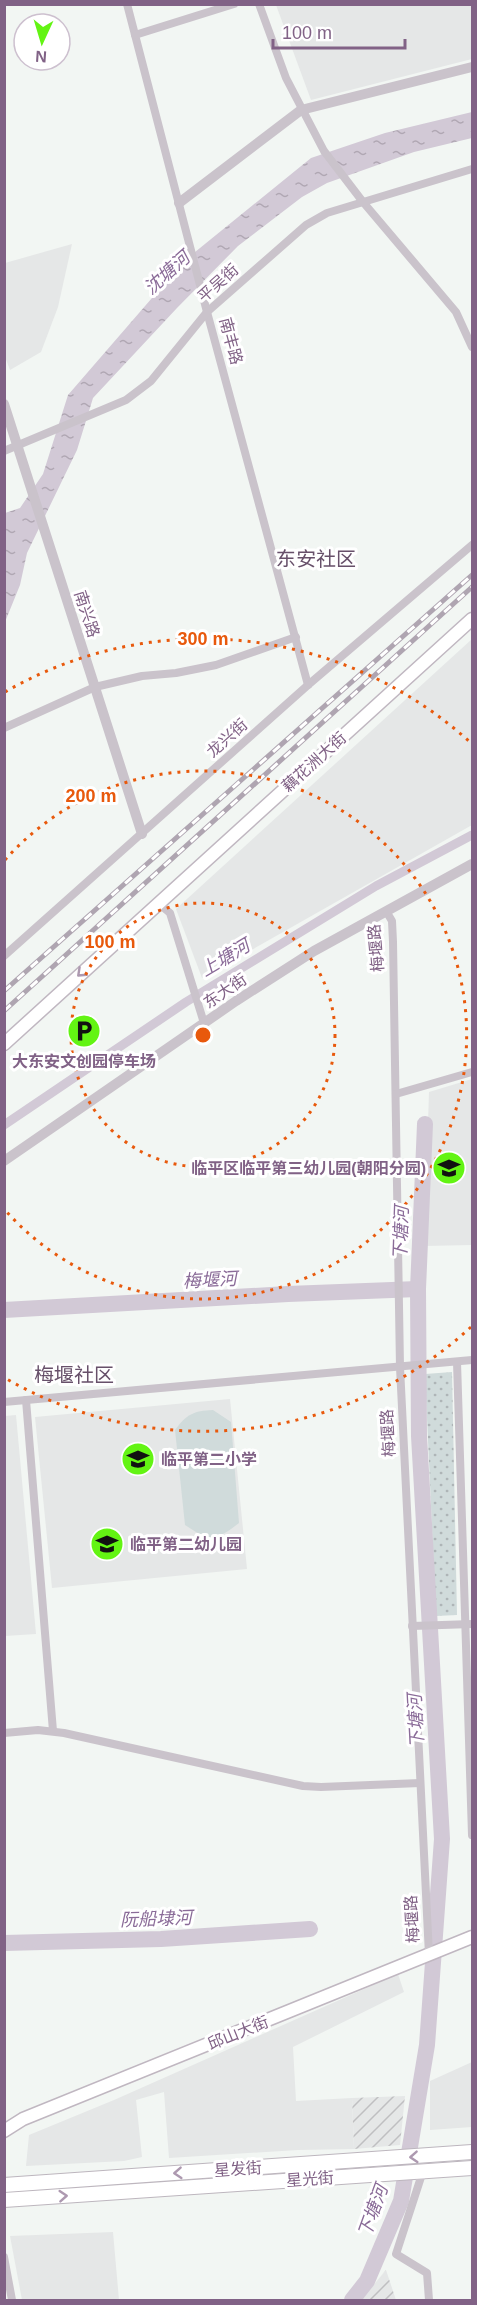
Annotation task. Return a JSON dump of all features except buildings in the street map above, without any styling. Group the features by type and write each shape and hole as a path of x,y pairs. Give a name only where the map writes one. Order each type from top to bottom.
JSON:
{"main road":[{"name":"藕花洲大街","path":"158,905 472,619"},
{"name":"藕花洲大街","path":"4,1044 109,948 472,628"},
{"name":"邱山大街","path":"4,2131 23,2119 469,1939"},
{"name":"星发街","path":"4,2185 472,2152"},
{"name":"星光街","path":"4,2200 472,2168"}],"street":[{"name":"南丰路","path":"127,4 308,685"},
{"path":"135,35 234,4"},
{"path":"259,4 286,78 324,151 363,202 456,312 472,347"},
{"path":"179,202 301,110 472,68"},
{"name":"平吴街","path":"4,451 126,400 151,381 207,312 306,225 327,213 472,169"},
{"name":"南兴路","path":"4,404 142,834"},
{"name":"龙兴街","path":"4,956 308,685 472,545"},
{"path":"4,728 95,687 142,676 176,673 216,664 296,638"},
{"name":"东大街","path":"4,1161 204,1023 314,951 472,864"},
{"path":"158,905 170,914 204,1023"},
{"name":"梅堰路","path":"386,911 392,921 393,942 400,1367 429,1955"},
{"path":"396,1094 472,1072"},
{"path":"4,1402 472,1360"},
{"path":"454,1362 462,1520 472,1835"},
{"path":"26,1400 53,1731"},
{"path":"462,1520 472,1521"},
{"path":"412,1626 465,1625"},
{"path":"4,1733 53,1731 303,1786 420,1783"},
{"path":"423,2171 396,2254 427,2273 429,2301"},
{"path":"4,2257 12,2301"}],"shaded area":[{"path":"276,5 471,5 472,59 311,100"},
{"path":"72,244 58,307 41,352 10,370 4,354 5,263"},
{"path":"472,639 472,825 202,978 176,909"},
{"name":"临平区临平第三幼儿园(朝阳分园)","path":"472,1079 472,1245 424,1246 429,1092"},
{"path":"452,1372 457,1615 436,1616 425,1374"},
{"name":"临平第二小学","path":"230,1399 247,1569 52,1588 35,1417"},
{"path":"213,1410 231,1422 239,1523 218,1536 207,1537 185,1525 175,1430 191,1414"},
{"path":"16,1415 36,1634 5,1636 5,1416"},
{"path":"398,1974 404,1992 293,2047 296,2101 352,2098 354,2149 169,2158 164,2092 136,2100 142,2157 124,2161 26,2166 29,2135 114,2100"},
{"path":"472,2062 472,2127 430,2130 430,2081"},
{"path":"405,2096 400,2145 354,2149 352,2098"},
{"path":"113,2232 119,2300 22,2300 10,2236"},
{"path":"386,2270 396,2300 361,2300"}],"water":[{"path":"472,112 472,138 414,152 327,183 302,197 238,246 93,398 77,450 27,553 20,585 5,622 5,513 20,508 43,474 68,395 184,261 311,158 385,133"}],"waterway":[{"name":"上塘河","path":"4,1125 186,1002 376,886 472,835"},
{"name":"下塘河","path":"352,2300 367,2281 401,2201 427,2045 442,1839 419,1436 418,1289 425,1124"},
{"name":"梅堰河","path":"4,1310 418,1289"},
{"name":"阮船埭河","path":"4,1943 161,1939 310,1929"}],"railway":[{"path":"4,991 472,575"},
{"path":"4,1011 472,587"}],"place":[{"name":"大东安文创园停车场","path":"84,1031"},
{"name":"临平区临平第三幼儿园(朝阳分园)","path":"449,1168"},
{"name":"临平第二小学","path":"138,1459"},
{"name":"临平第二幼儿园","path":"107,1544"}],"district":[{"name":"东安社区","path":"316,559"},
{"name":"梅堰社区","path":"74,1375"}],"water label":[{"name":"沈塘河","path":"167,273"}]}
